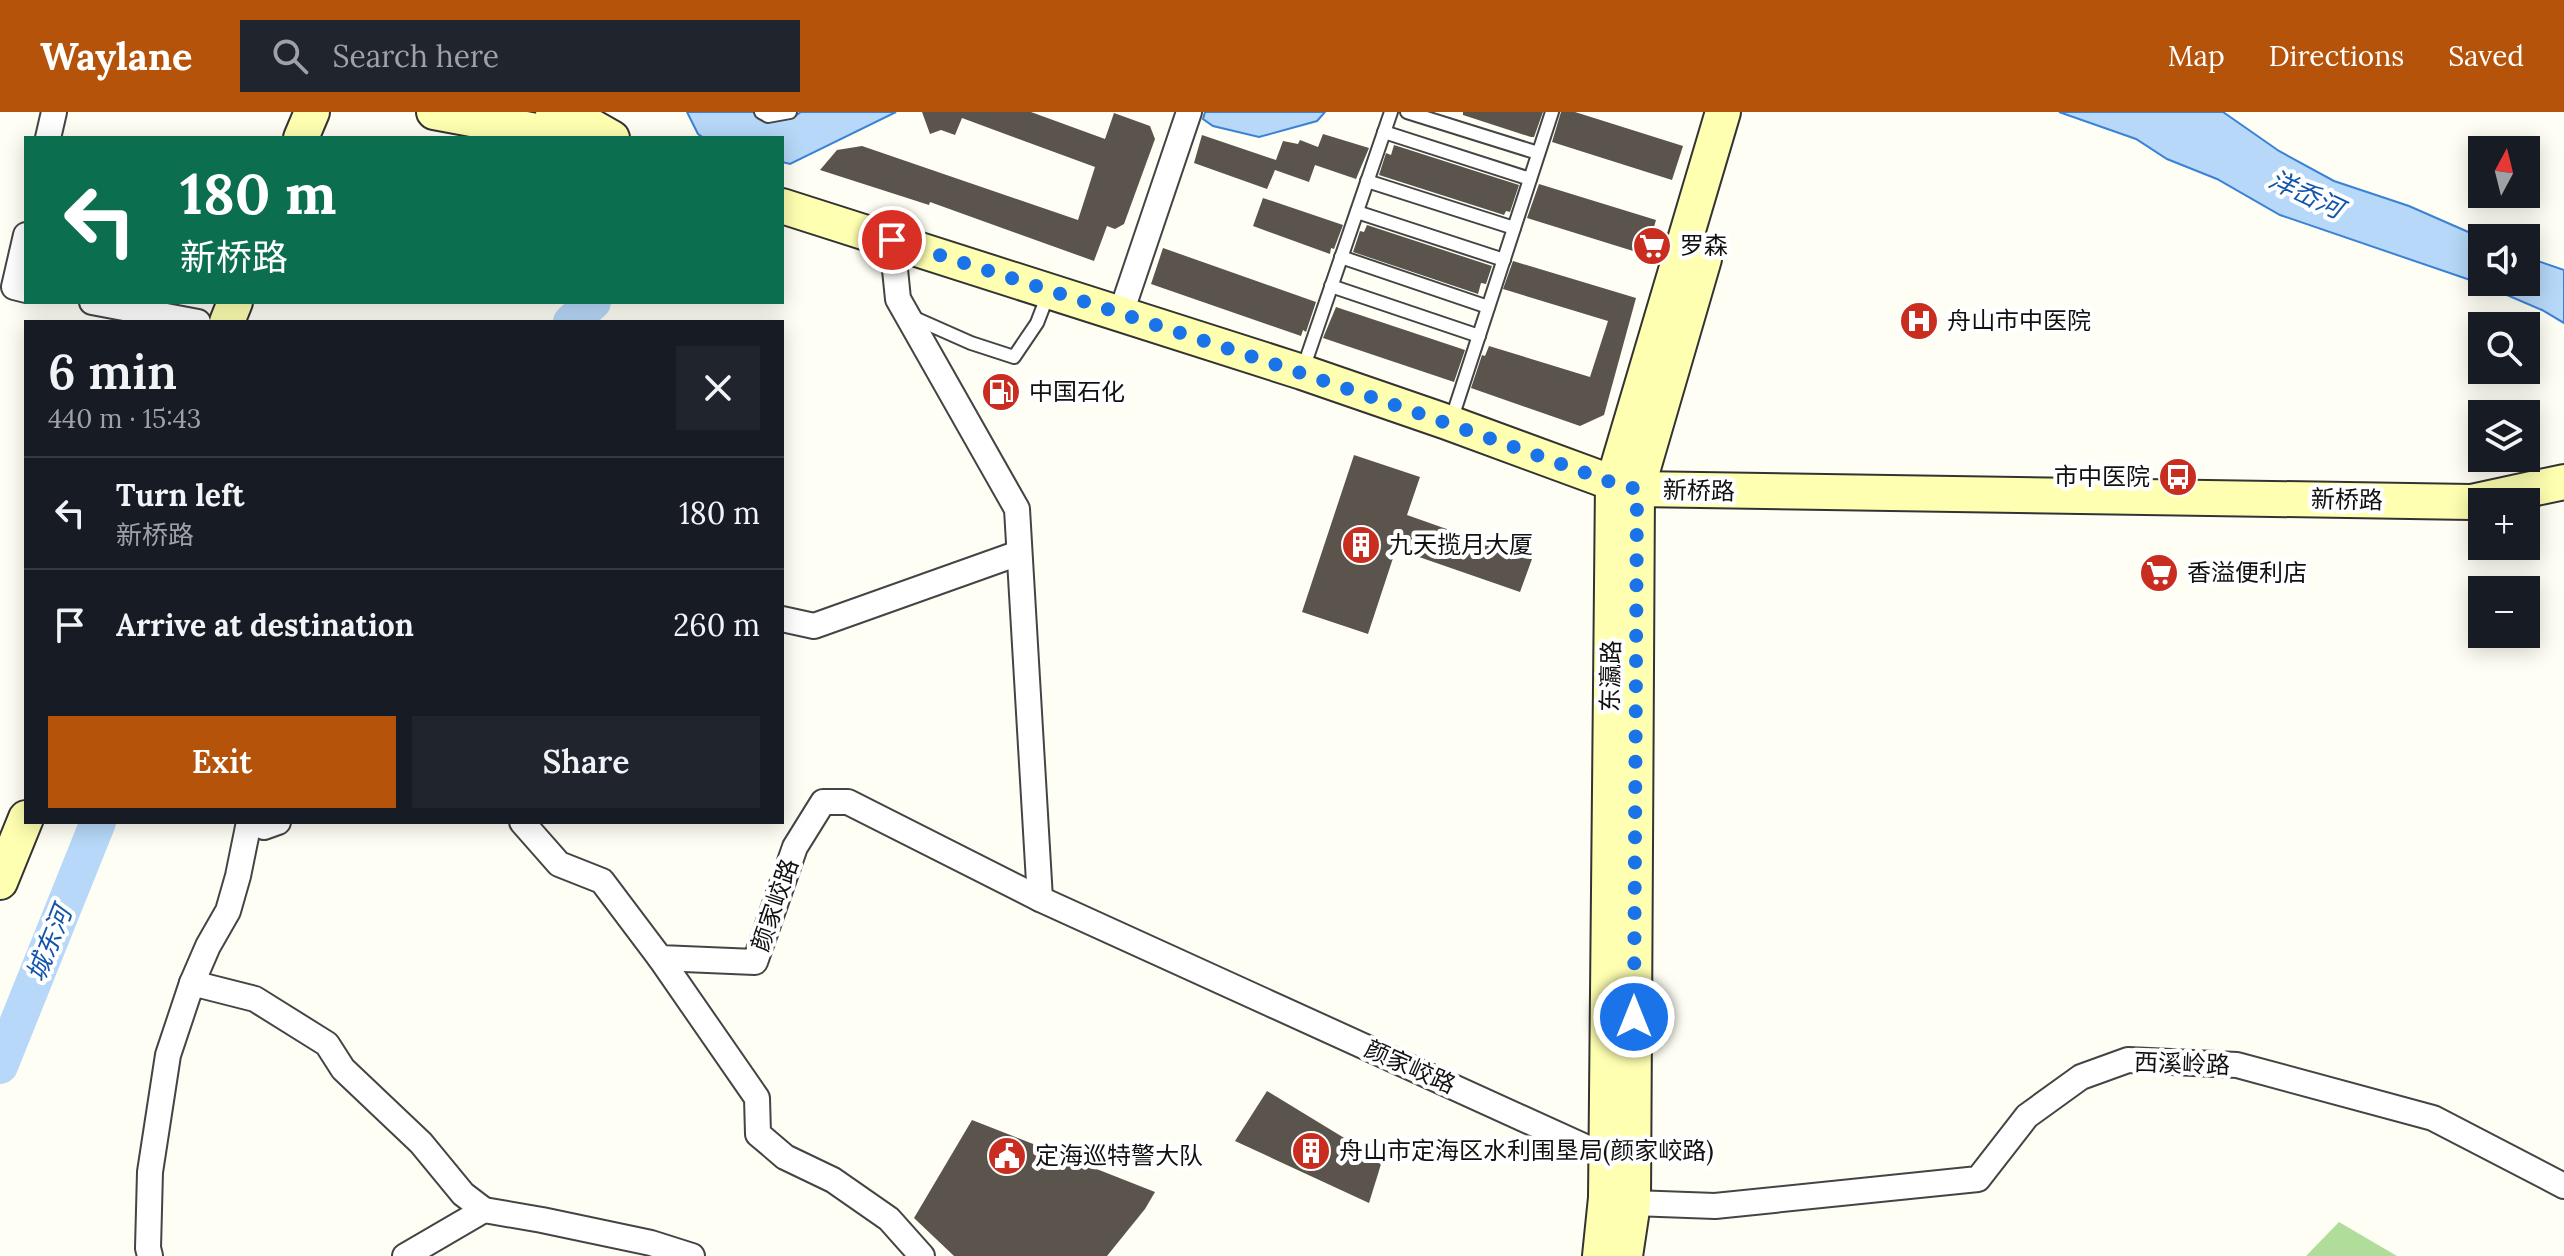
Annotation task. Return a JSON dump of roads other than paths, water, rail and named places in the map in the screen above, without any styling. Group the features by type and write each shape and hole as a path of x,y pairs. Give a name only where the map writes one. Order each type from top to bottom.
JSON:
{"main road":[{"path":"302,136 312,112"},
{"path":"434,112 563,136"},
{"path":"542,112 582,121 608,136"},
{"name":"东瀛路","path":"1600,1256 1606,1198 1625,486 1723,112"},
{"name":"东瀛路","path":"1625,1256 1633,1203 1625,486 1746,112"},
{"name":"新桥路","path":"789,209 1302,372 1625,486 2471,502 2564,482"},
{"path":"0,882 24,823"}],"street":[{"path":"48,136 54,112"},
{"path":"1121,313 1189,112"},
{"path":"892,240 898,299 1017,509 1040,899"},
{"path":"24,244 14,287 24,290"},
{"path":"103,304 187,320"},
{"path":"784,619 814,626 1019,553"},
{"name":"颜家峧路","path":"660,958 755,962 795,847 823,802 848,802 1040,899 1605,1156"},
{"path":"150,1256 150,1172 168,1055 192,983 228,911 249,824"},
{"path":"524,824 559,864 602,881 660,958 757,1098 758,1134 785,1157 833,1180 889,1219 922,1256"},
{"path":"192,983 255,999 327,1044 343,1069 421,1143 463,1194 484,1210 620,1236 692,1256"},
{"name":"西溪岭路","path":"1633,1203 1715,1206 1978,1179 2027,1116 2081,1077 2128,1060 2237,1065 2433,1118 2564,1186"},
{"path":"405,1256 484,1210"}],"lane":[{"path":"761,112 768,116 790,112"},
{"path":"1302,372 1391,112"},
{"path":"1407,112 1538,153"},
{"path":"1450,423 1552,112"},
{"path":"1384,132 1530,179"},
{"path":"1367,181 1514,228"},
{"path":"1357,212 1504,260"},
{"path":"1341,257 1488,307"},
{"path":"1331,286 1479,336"},
{"path":"907,315 971,343 1014,357 1037,323 1050,290"}],"water":[{"path":"687,112 754,112 770,122 792,118 801,112 896,112 790,164 784,162 784,136 698,134"},
{"path":"1205,112 1325,112 1317,121 1259,137 1213,126 1203,119"},
{"name":"洋岙河","path":"2059,112 2223,112 2279,151 2334,181 2409,206 2468,232 2468,279 2280,215 2217,179 2167,159 2136,139"},
{"path":"2540,262 2564,270 2564,323 2509,296 2540,296"}],"waterway":[{"name":"城东河","path":"573,320 591,304"},
{"name":"城东河","path":"0,1066 97,824"}],"place":[{"name":"罗森","path":"1652,246"},
{"name":"舟山市中医院","path":"1919,321"},
{"name":"中国石化","path":"1001,392"},
{"name":"市中医院","path":"2178,477"},
{"name":"九天揽月大厦","path":"1361,545"},
{"name":"香溢便利店","path":"2159,573"},
{"name":"舟山市定海区水利围垦局(颜家峧路)","path":"1311,1151"},
{"name":"定海巡特警大队","path":"1007,1156"}]}
